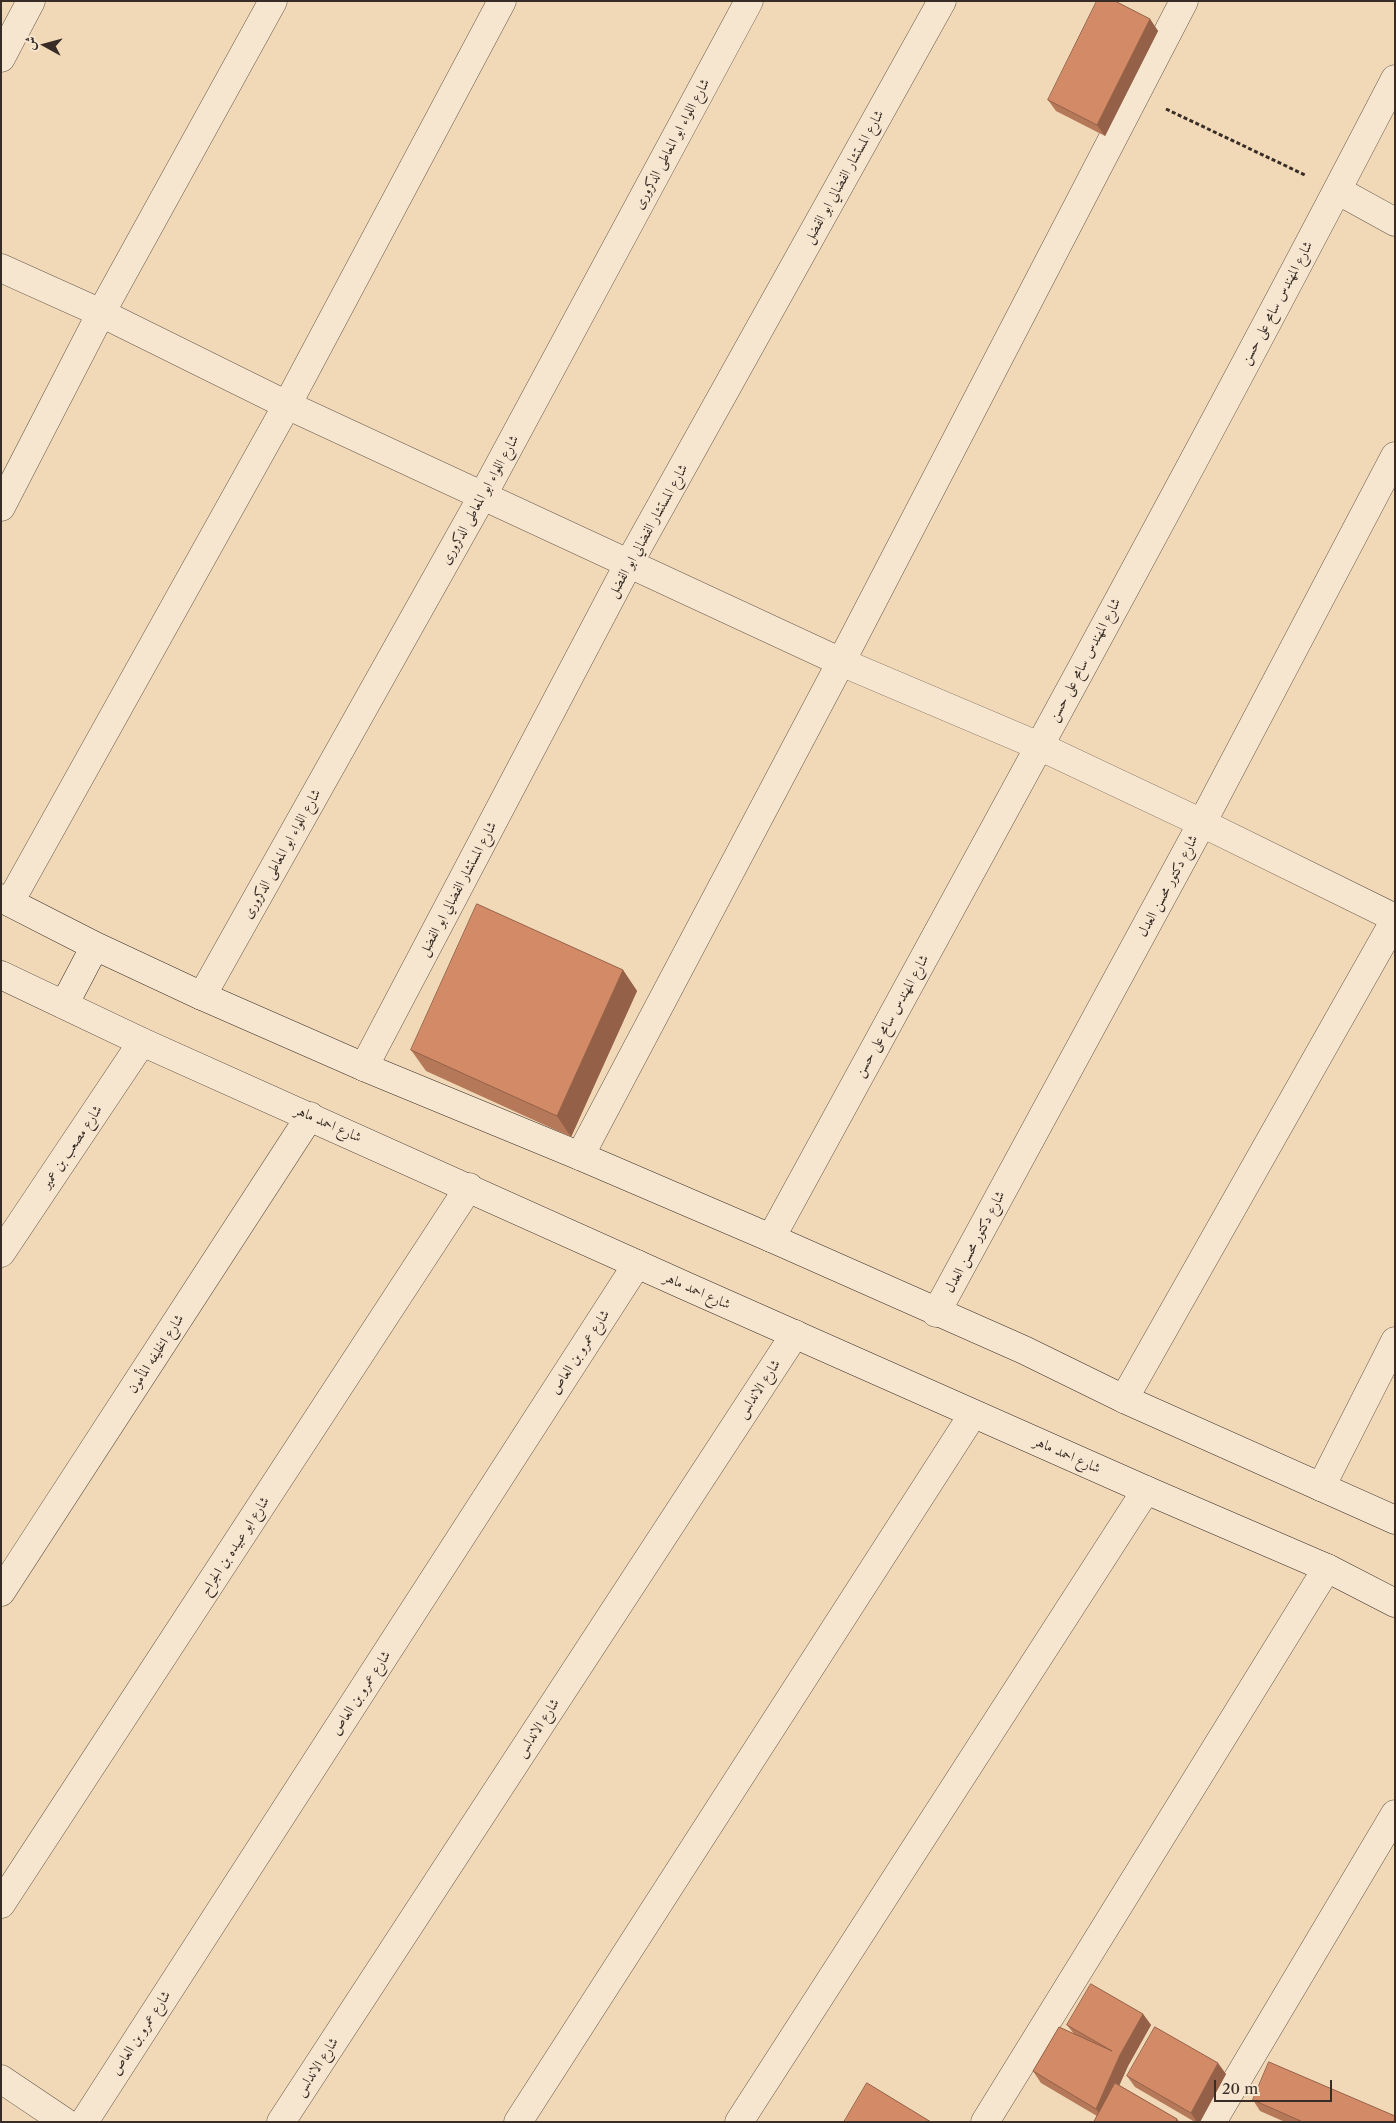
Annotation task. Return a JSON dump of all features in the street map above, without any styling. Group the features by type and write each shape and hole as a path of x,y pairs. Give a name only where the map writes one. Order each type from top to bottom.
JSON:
{"street":[{"path":"1,58 31,1"},
{"path":"1,507 101,313 273,1"},
{"path":"502,1 287,405 6,900 95,946 202,996 364,1067 580,1156 771,1238 936,1313 1024,1350 1124,1399 1395,1520"},
{"name":"شارع اللواء ابو المعاطى الدكرورى","path":"202,996 483,495 749,1"},
{"name":"شارع المستشار الفضالي ابو الفضل","path":"364,1067 629,564 942,1"},
{"path":"580,1156 842,662 1184,1"},
{"name":"شارع المهندس سامح على حسن","path":"771,1238 1039,746 1395,79"},
{"path":"1337,190 1395,222"},
{"path":"1,268 101,313 287,405 629,564 842,662 1039,746 1202,823 1395,919 1124,1399"},
{"name":"شارع دكتور محسن العدل","path":"936,1313 1202,823 1395,456"},
{"path":"64,1005 95,946"},
{"name":"شارع احمد ماهر","path":"1,975 142,1042 973,1414 1327,1568 1395,1603"},
{"name":"شارع مصعب بن عمير","path":"1,1253 142,1042"},
{"name":"شارع الخليفه المأمون","path":"1,1592 310,1116"},
{"name":"شارع ابو عبيده بن الجراح","path":"1,1904 469,1187"},
{"name":"شارع عمرو بن العاص","path":"84,2122 638,1264"},
{"name":"شارع الاندلس","path":"281,2122 795,1334"},
{"path":"1321,1487 1395,1341"},
{"path":"518,2122 973,1414"},
{"path":"739,2122 1146,1490"},
{"path":"985,2122 1327,1568"},
{"path":"1212,2122 1395,1814"},
{"path":"1,2079 65,2122"}],"path":[{"path":"1137,95 1337,190"}],"building":[{"path":"1097,1 1115,1 1150,19 1097,125 1048,100"},
{"path":"477,904 623,970 557,1116 411,1050"},
{"path":"1091,1984 1143,2014 1120,2055 1096,2109 1033,2071 1059,2027 1112,2051 1067,2025"},
{"path":"1155,2027 1218,2063 1191,2113 1127,2076"},
{"path":"1269,2062 1395,2116 1395,2122 1303,2122 1253,2100"},
{"path":"867,2083 931,2122 844,2122"},
{"path":"1115,2083 1177,2119 1176,2122 1094,2122"}]}
